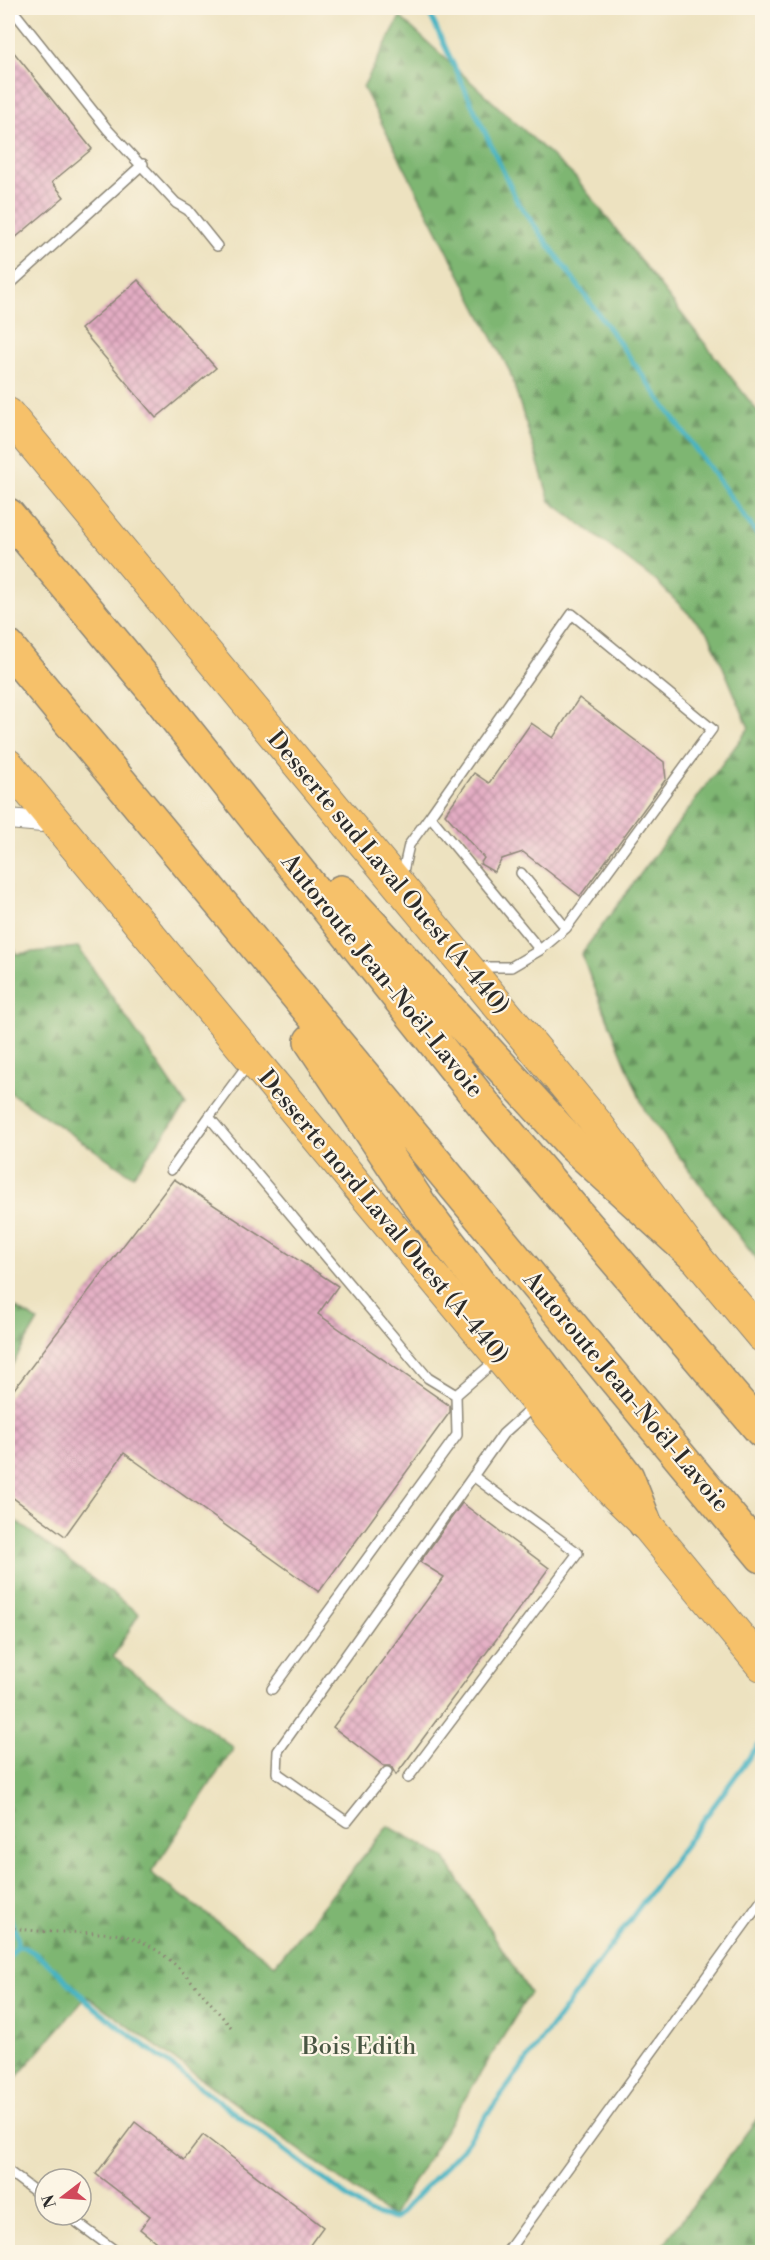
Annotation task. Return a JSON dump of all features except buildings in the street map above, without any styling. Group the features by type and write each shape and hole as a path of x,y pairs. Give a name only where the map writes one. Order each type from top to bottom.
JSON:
{"highway":[{"name":"Autoroute Jean-Noël-Lavoie","path":"8,515 156,693 490,1112 762,1431"},
{"name":"Autoroute Jean-Noël-Lavoie","path":"8,647 762,1556"},
{"path":"156,693 573,1144 694,1255"},
{"path":"213,895 420,1205 627,1477 645,1523"}],"main road":[{"name":"Desserte sud Laval Ouest (A-440)","path":"8,414 597,1124 694,1255 762,1336"},
{"name":"Desserte nord Laval Ouest (A-440)","path":"8,765 499,1357 612,1491 645,1523 762,1665"}],"street":[{"path":"8,819 54,823"}],"lane":[{"path":"10,8 96,115 217,246"},
{"path":"8,286 143,164"},
{"path":"401,888 409,845 572,614 712,729 566,928 540,950 511,967 485,969 466,966"},
{"path":"429,816 540,950"},
{"path":"521,873 566,928"},
{"path":"171,1170 252,1060"},
{"path":"208,1117 428,1378 456,1395"},
{"path":"272,1689 457,1435 456,1395 499,1357"},
{"path":"387,1772 347,1822 277,1773 278,1750 503,1434 538,1403"},
{"path":"408,1778 578,1552 473,1476"},
{"path":"507,2253 762,1900"},
{"path":"8,2171 33,2190"},
{"path":"83,2227 117,2253"}],"path":[{"path":"8,1927 117,1935 145,1942 179,1968 231,2027"}],"green space":[{"path":"400,17 576,178 762,417 762,1267 645,1111 581,954 749,728 709,634 657,582 550,501 510,372 363,87"},
{"path":"8,932 16,954 78,947 186,1105 133,1176 8,1091"},
{"path":"8,1303 38,1321 8,1372"},
{"name":"Bois Edith","path":"8,1515 139,1614 113,1657 234,1748 151,1873 275,1965 388,1826 444,1857 530,1993 392,2217 87,1996 8,2087"},
{"path":"762,2112 762,2252 658,2252"}],"waterway":[{"path":"427,8 517,201 762,541"},
{"path":"8,1959 17,1946 35,1953 95,2008 369,2213 395,2219 461,2150 762,1740"},
{"path":"8,1913 17,1936 17,1946"}]}
